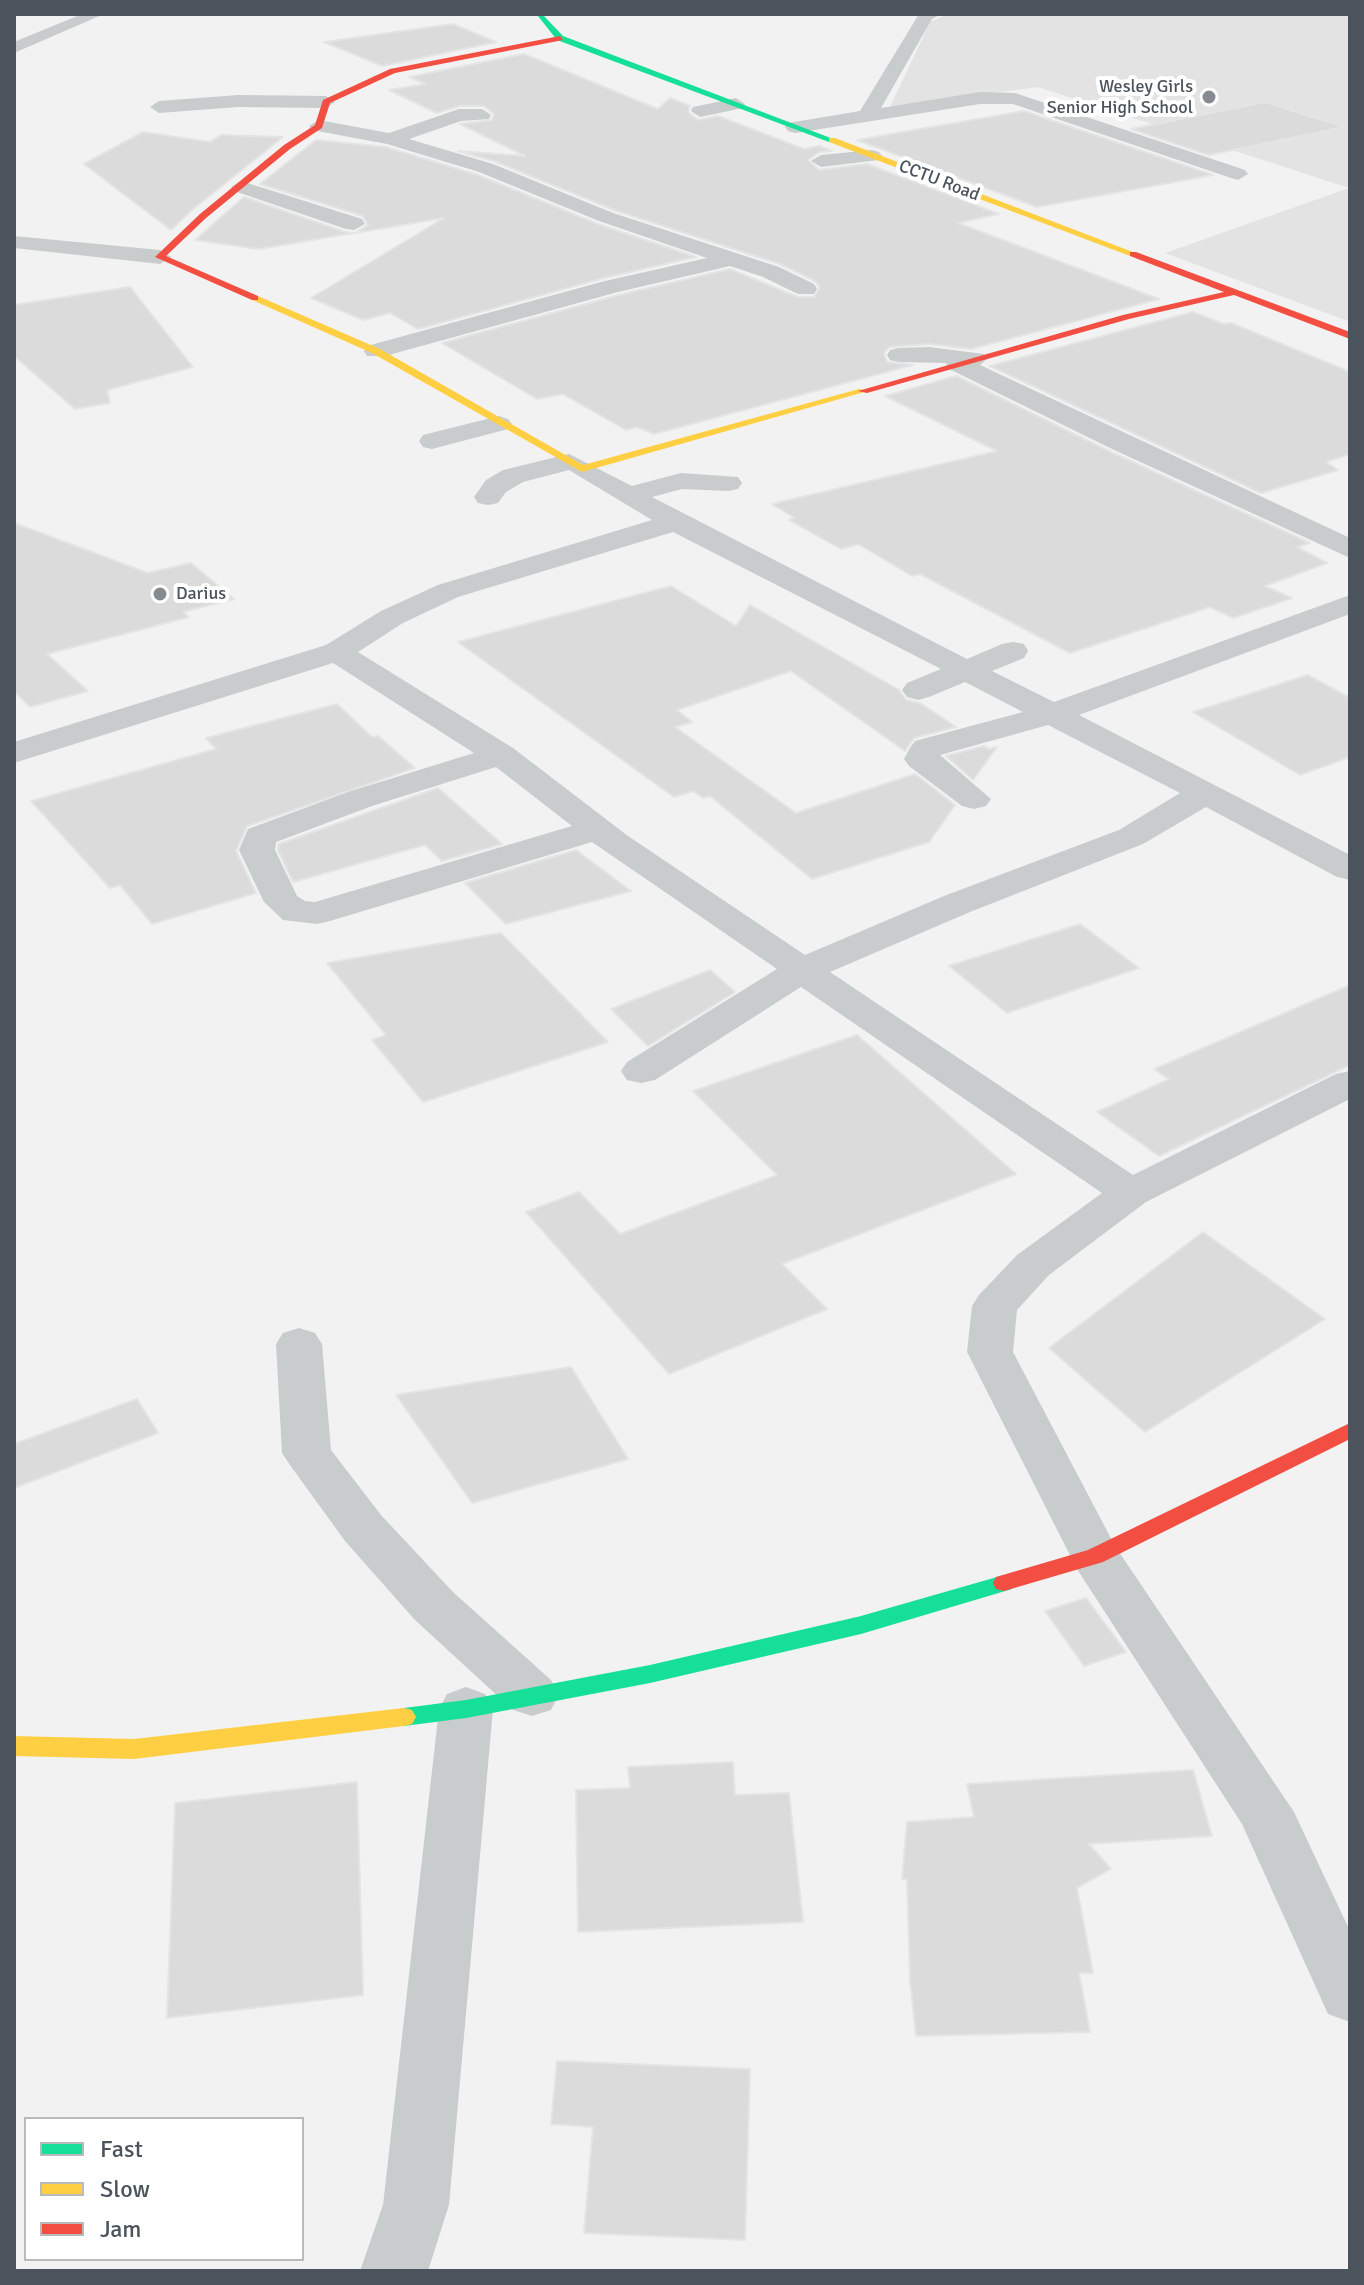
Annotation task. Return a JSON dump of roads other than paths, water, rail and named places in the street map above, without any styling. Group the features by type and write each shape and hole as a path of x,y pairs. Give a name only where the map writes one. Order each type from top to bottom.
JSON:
{"street":[{"path":"14,48 96,14"},
{"name":"CCTU Road","path":"536,14 560,38 1350,336"},
{"path":"867,115 926,16 933,14"},
{"path":"159,107 230,101 326,102 393,71 560,38"},
{"path":"795,127 980,98 1015,99 1238,174"},
{"path":"160,257 203,216 287,147 319,126 326,102"},
{"path":"700,111 736,104"},
{"path":"390,139 459,115 482,115"},
{"path":"319,126 390,139 486,168 581,207 731,259 806,289"},
{"path":"821,161 872,156"},
{"path":"241,187 354,224"},
{"path":"14,242 160,257 376,351 499,424 676,522 970,670 1350,869"},
{"path":"662,274 684,243"},
{"path":"376,351 662,274 731,259"},
{"path":"488,497 496,486 513,476 576,465 1127,317 1236,292"},
{"path":"899,355 929,354 966,362 1135,450 1350,549"},
{"path":"432,441 499,424"},
{"path":"629,495 681,481 728,483"},
{"path":"19,748 337,652 392,617 448,591 676,522"},
{"path":"974,799 921,759 927,748 1052,714 1350,604"},
{"path":"918,690 1013,651"},
{"path":"337,652 501,755 598,829 1131,1193"},
{"path":"501,755 360,799 260,836 257,850 282,902 296,912 317,913 598,829"},
{"path":"641,1071 802,970 957,904 1131,837 1205,793"},
{"path":"1350,1083 1131,1193 1033,1265 995,1306 990,1352 1095,1556 1265,1812 1350,1995"},
{"path":"299,1344 307,1453 363,1528 434,1606 532,1695"},
{"path":"14,1746 134,1749 466,1709 650,1674 861,1625 1095,1556 1350,1430"},
{"path":"394,2271 416,2205 466,1709"}],"place":[{"name":"Wesley Girls Senior High School","path":"1209,97"},
{"name":"Darius","path":"160,594"}]}
